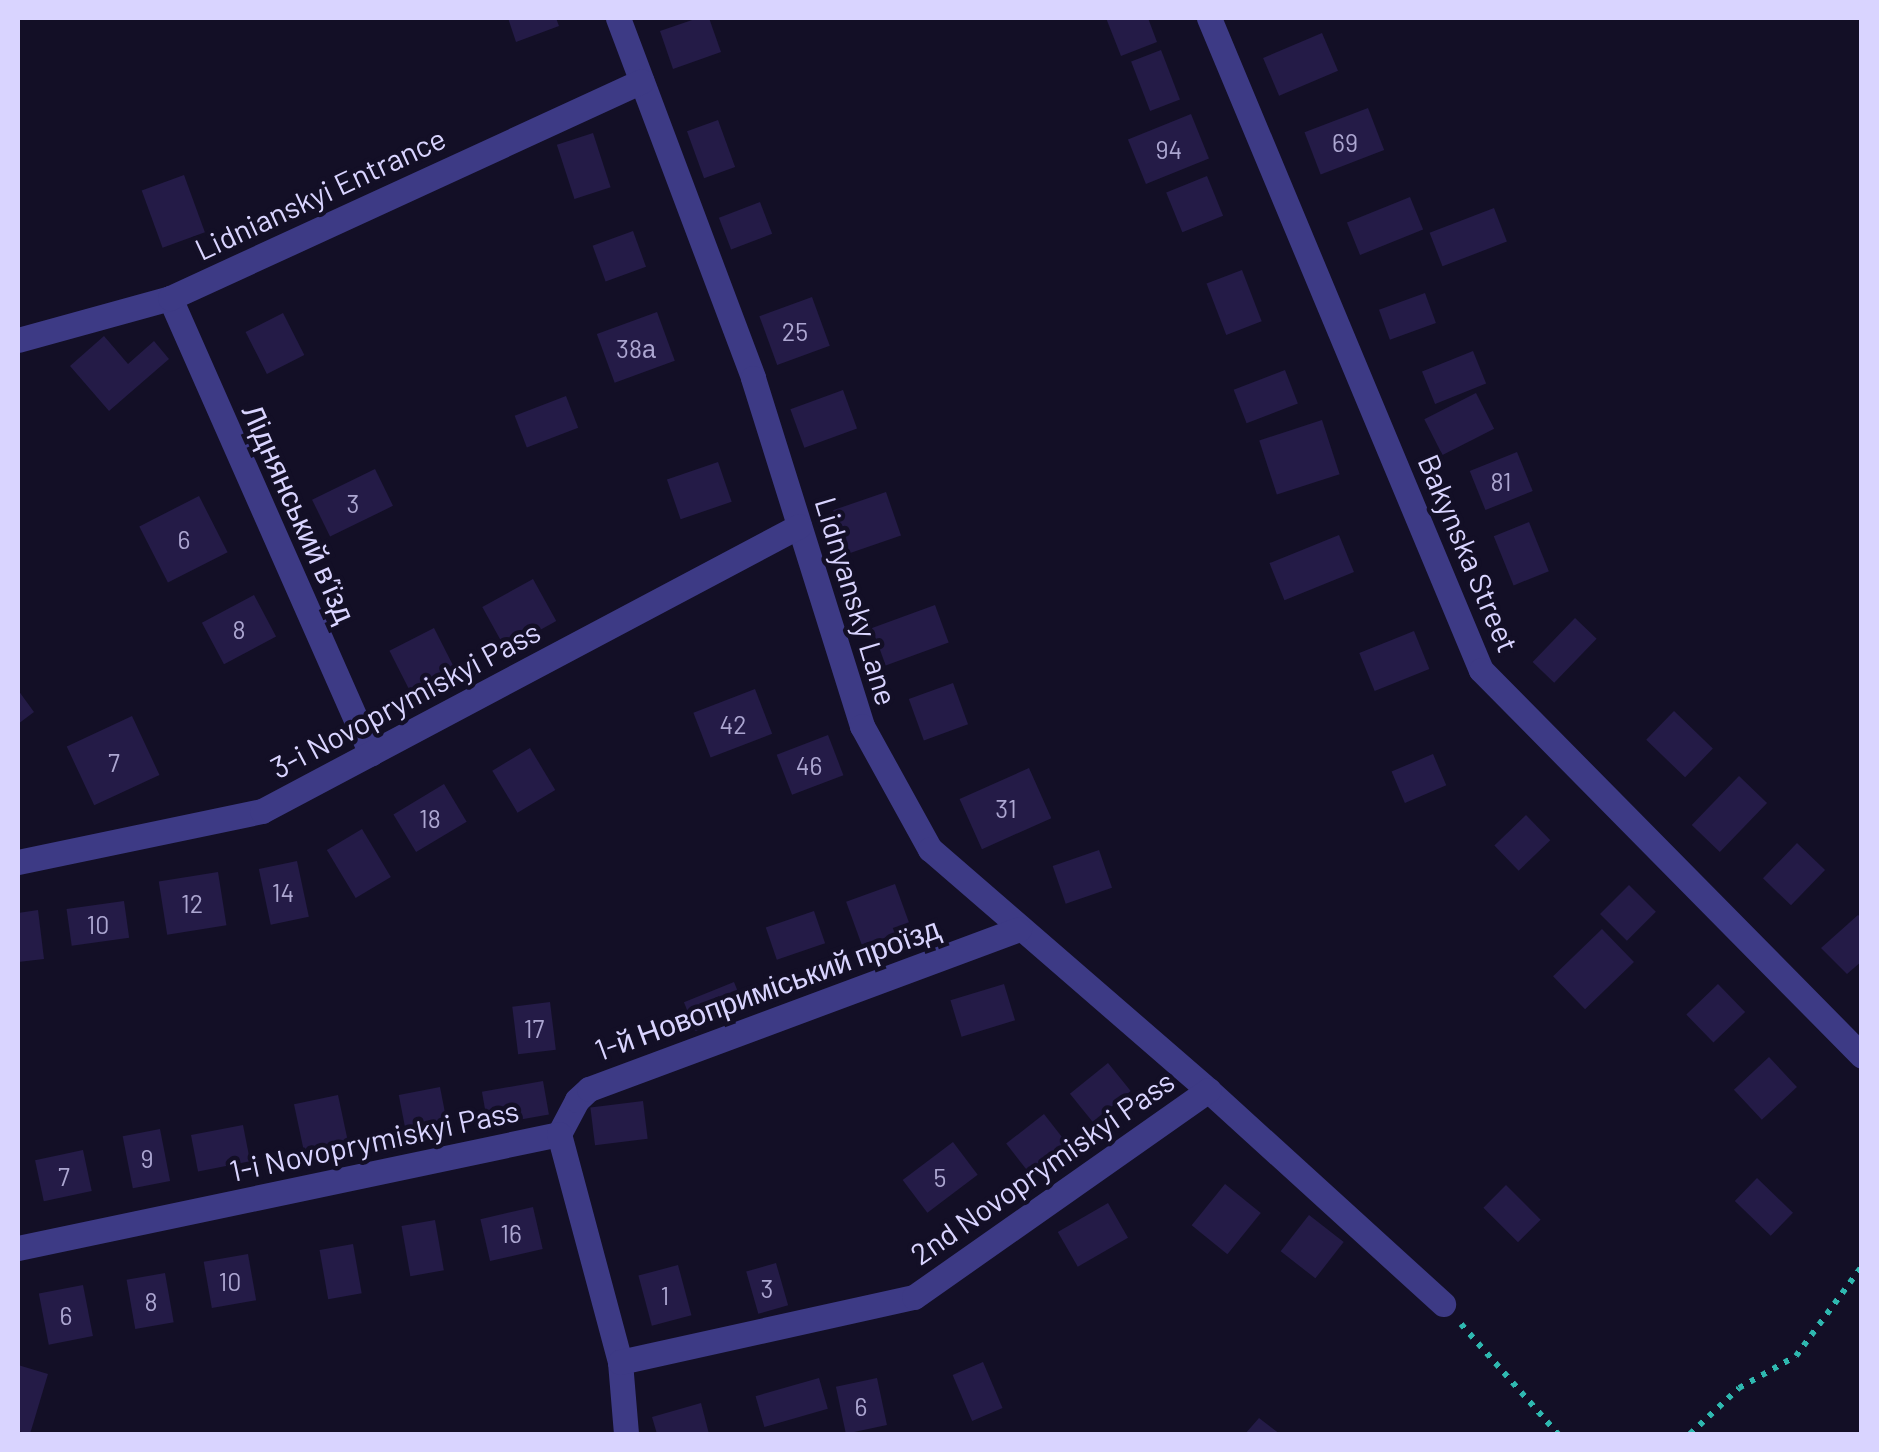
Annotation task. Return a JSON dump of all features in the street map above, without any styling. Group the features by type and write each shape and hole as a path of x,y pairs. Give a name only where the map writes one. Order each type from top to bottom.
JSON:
{"street":[{"name":"Lidnyansky Lane","path":"618,18 753,378 862,726 930,849 1208,1090 1443,1304"},
{"name":"Bakynska Street","path":"1209,18 1481,670 1862,1056"},
{"name":"Lidnianskyi Entrance","path":"18,340 170,298 642,81"},
{"name":"Ліднянський в’їзд","path":"170,298 371,754"},
{"name":"3-i Novoprymiskyi Pass","path":"18,862 262,811 799,526"},
{"name":"1-й Новоприміський проїзд","path":"559,1134 577,1100 589,1088 1019,929"},
{"name":"2nd Novoprymiskyi Pass","path":"620,1362 914,1297 1208,1090"},
{"name":"1-i Novoprymiskyi Pass","path":"18,1248 559,1134 620,1362 626,1434"}],"path":[{"path":"1690,1434 1739,1388 1796,1356 1862,1266"},
{"path":"1443,1304 1558,1434"}],"building":[{"path":"508,18 556,18 559,26 516,42"},
{"path":"709,18 721,52 673,69 660,31"},
{"path":"1106,18 1148,18 1157,42 1121,56"},
{"path":"1322,33 1338,71 1279,96 1263,58"},
{"path":"1161,50 1180,99 1150,111 1131,61"},
{"path":"1368,108 1384,150 1321,174 1305,132"},
{"path":"1191,114 1209,159 1146,184 1128,139"},
{"path":"718,120 735,167 704,178 687,131"},
{"path":"593,133 611,187 574,199 557,145"},
{"path":"184,175 205,232 163,248 142,190"},
{"path":"1207,176 1223,216 1182,232 1166,192"},
{"path":"1410,197 1423,229 1360,255 1347,222"},
{"path":"760,202 772,234 731,250 719,218"},
{"path":"1494,208 1507,242 1442,266 1430,233"},
{"path":"633,231 646,267 606,281 593,246"},
{"path":"1242,270 1262,321 1226,335 1207,284"},
{"path":"1425,293 1436,323 1390,340 1379,310"},
{"path":"812,297 830,346 777,365 759,316"},
{"path":"657,312 675,361 615,383 597,334"},
{"path":"283,313 304,355 267,374 246,332"},
{"path":"104,336 128,364 154,341 169,359 109,411 70,366"},
{"path":"1473,351 1486,383 1435,404 1422,372"},
{"path":"1285,370 1298,404 1247,423 1234,390"},
{"path":"843,390 857,429 804,448 790,409"},
{"path":"1476,393 1494,429 1442,455 1424,419"},
{"path":"566,396 578,428 527,447 515,416"},
{"path":"1322,420 1340,474 1277,495 1259,440"},
{"path":"1517,452 1533,491 1485,510 1470,471"},
{"path":"718,462 732,502 681,519 667,480"},
{"path":"375,469 393,506 330,537 312,500"},
{"path":"886,492 901,535 848,554 833,510"},
{"path":"199,496 228,552 168,583 139,526"},
{"path":"1529,522 1549,571 1514,585 1494,536"},
{"path":"1339,535 1354,572 1284,600 1269,563"},
{"path":"533,579 556,621 506,649 482,607"},
{"path":"254,595 276,636 224,664 202,623"},
{"path":"935,605 949,643 886,666 872,628"},
{"path":"1575,618 1597,639 1554,683 1533,662"},
{"path":"434,628 460,680 416,702 389,651"},
{"path":"1414,631 1429,669 1375,691 1359,653"},
{"path":"953,683 968,724 924,740 909,699"},
{"path":"755,689 772,734 711,757 693,713"},
{"path":"18,690 34,712 18,724"},
{"path":"1674,711 1713,749 1685,777 1646,740"},
{"path":"132,716 159,775 94,805 67,746"},
{"path":"828,735 843,775 792,795 777,755"},
{"path":"530,748 555,790 518,813 492,771"},
{"path":"1433,754 1446,785 1405,803 1392,772"},
{"path":"1029,768 1051,818 982,849 960,799"},
{"path":"1739,776 1767,803 1720,852 1692,825"},
{"path":"444,784 467,822 416,852 393,814"},
{"path":"1526,815 1550,840 1519,871 1494,846"},
{"path":"362,829 391,877 356,898 327,850"},
{"path":"1797,843 1825,870 1791,905 1763,878"},
{"path":"1099,850 1112,888 1066,904 1053,866"},
{"path":"297,861 309,917 271,925 259,869"},
{"path":"218,872 226,925 167,935 159,881"},
{"path":"895,884 911,928 862,946 846,902"},
{"path":"1629,885 1656,912 1627,941 1600,914"},
{"path":"124,901 129,938 72,946 67,909"},
{"path":"38,910 44,959 18,962 18,913"},
{"path":"814,911 825,943 777,960 766,928"},
{"path":"1858,915 1862,918 1862,961 1847,974 1821,948"},
{"path":"1602,929 1634,962 1585,1009 1553,976"},
{"path":"734,982 746,1011 696,1031 684,1002"},
{"path":"1004,984 1015,1020 962,1037 950,1000"},
{"path":"1718,984 1745,1012 1713,1043 1686,1015"},
{"path":"550,1002 556,1050 518,1054 512,1007"},
{"path":"1769,1057 1797,1087 1762,1120 1734,1090"},
{"path":"1108,1063 1131,1091 1093,1122 1070,1094"},
{"path":"543,1081 549,1114 488,1125 482,1092"},
{"path":"440,1087 448,1128 407,1136 399,1095"},
{"path":"338,1095 349,1148 305,1157 294,1104"},
{"path":"643,1101 648,1139 595,1145 590,1107"},
{"path":"1044,1114 1068,1145 1030,1174 1006,1144"},
{"path":"243,1125 250,1161 198,1171 191,1135"},
{"path":"160,1129 170,1181 133,1188 123,1136"},
{"path":"953,1142 978,1175 927,1213 903,1180"},
{"path":"83,1150 92,1191 44,1201 35,1160"},
{"path":"1757,1178 1793,1213 1771,1236 1735,1201"},
{"path":"1225,1184 1261,1213 1227,1254 1192,1225"},
{"path":"1506,1185 1541,1220 1518,1242 1483,1208"},
{"path":"1108,1203 1128,1238 1078,1267 1058,1232"},
{"path":"533,1207 543,1249 490,1261 480,1219"},
{"path":"1309,1215 1344,1242 1315,1278 1281,1251"},
{"path":"435,1220 444,1270 410,1276 402,1226"},
{"path":"353,1244 362,1293 328,1299 320,1250"},
{"path":"248,1254 256,1300 212,1308 204,1262"},
{"path":"776,1263 788,1305 758,1314 746,1272"},
{"path":"678,1265 691,1315 652,1326 638,1276"},
{"path":"165,1273 174,1322 135,1329 127,1280"},
{"path":"83,1285 93,1336 49,1345 39,1294"},
{"path":"983,1362 1003,1408 972,1421 953,1375"},
{"path":"18,1365 48,1374 30,1434 18,1431"},
{"path":"819,1378 828,1409 764,1427 756,1396"},
{"path":"877,1378 887,1425 846,1434 836,1387"},
{"path":"701,1403 709,1434 657,1434 652,1417"},
{"path":"1259,1418 1280,1434 1245,1434"}]}
